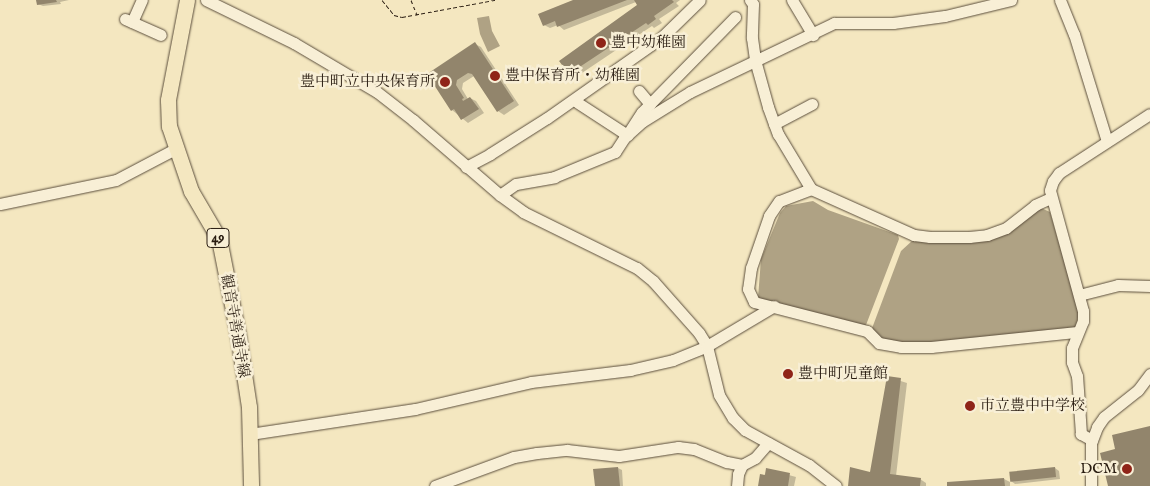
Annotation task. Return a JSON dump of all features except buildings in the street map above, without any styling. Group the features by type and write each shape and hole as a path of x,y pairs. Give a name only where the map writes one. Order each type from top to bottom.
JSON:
{"main road":[{"name":"観音寺善通寺線","path":"187,0 168,100 169,126 175,149 191,190 218,238 238,336 249,407 251,486"}],"street":[{"path":"142,0 128,21 161,35"},
{"path":"206,0 294,43 377,92 500,196 523,212 637,268 654,281 690,321 707,346 719,395 726,408 745,430 808,465 836,486"},
{"path":"466,166 490,154 547,118 661,38 700,0"},
{"path":"750,0 753,4 752,38 755,60 774,124 811,189 914,235 930,237 987,235 1006,228 1035,206 1051,198"},
{"path":"792,0 812,35"},
{"path":"626,136 643,121 690,92 834,23 893,23 945,16 1011,0"},
{"path":"1060,0 1074,34 1107,141"},
{"path":"500,196 516,184 554,177 615,152 650,104 735,17"},
{"path":"639,91 650,104"},
{"path":"578,103 626,136"},
{"path":"774,124 812,104"},
{"path":"1092,440 1081,434 1077,376 1072,362 1072,348 1083,321 1078,295 1051,198 1053,181 1059,173 1150,114"},
{"path":"0,204 116,180 175,149"},
{"path":"811,189 779,201 769,216 751,268 748,289 754,302 867,331 879,343 901,347 932,347 1077,332"},
{"path":"1078,295 1118,285 1150,286"},
{"path":"250,434 415,409 531,382 630,370 673,360 707,346 774,306"},
{"path":"1091,486 1092,440 1104,418 1138,390 1150,374"},
{"path":"737,486 738,474 742,465 755,458 768,443"},
{"path":"434,486 514,457 537,452 567,450 619,456 678,447 694,449 742,465"}],"path":[{"path":"382,0 394,15 402,17 417,16 495,0"},
{"path":"411,0 417,16"}],"shaded area":[{"path":"489,16 492,31 500,46 488,52 480,34 477,18"},
{"path":"813,201 828,210 898,235 899,239 866,325 862,328 758,298 761,259 780,213 786,206"},
{"path":"1041,208 1050,212 1079,313 1075,330 923,343 895,343 881,339 871,331 901,251 913,240 1007,234"}],"place":[{"name":"豊中幼稚園","path":"601,43"},
{"name":"豊中保育所・幼稚園","path":"495,76"},
{"name":"豊中町立中央保育所","path":"445,82"},
{"name":"豊中町児童館","path":"788,374"},
{"name":"市立豊中中学校","path":"970,406"},
{"name":"DCM","path":"1127,469"}]}
